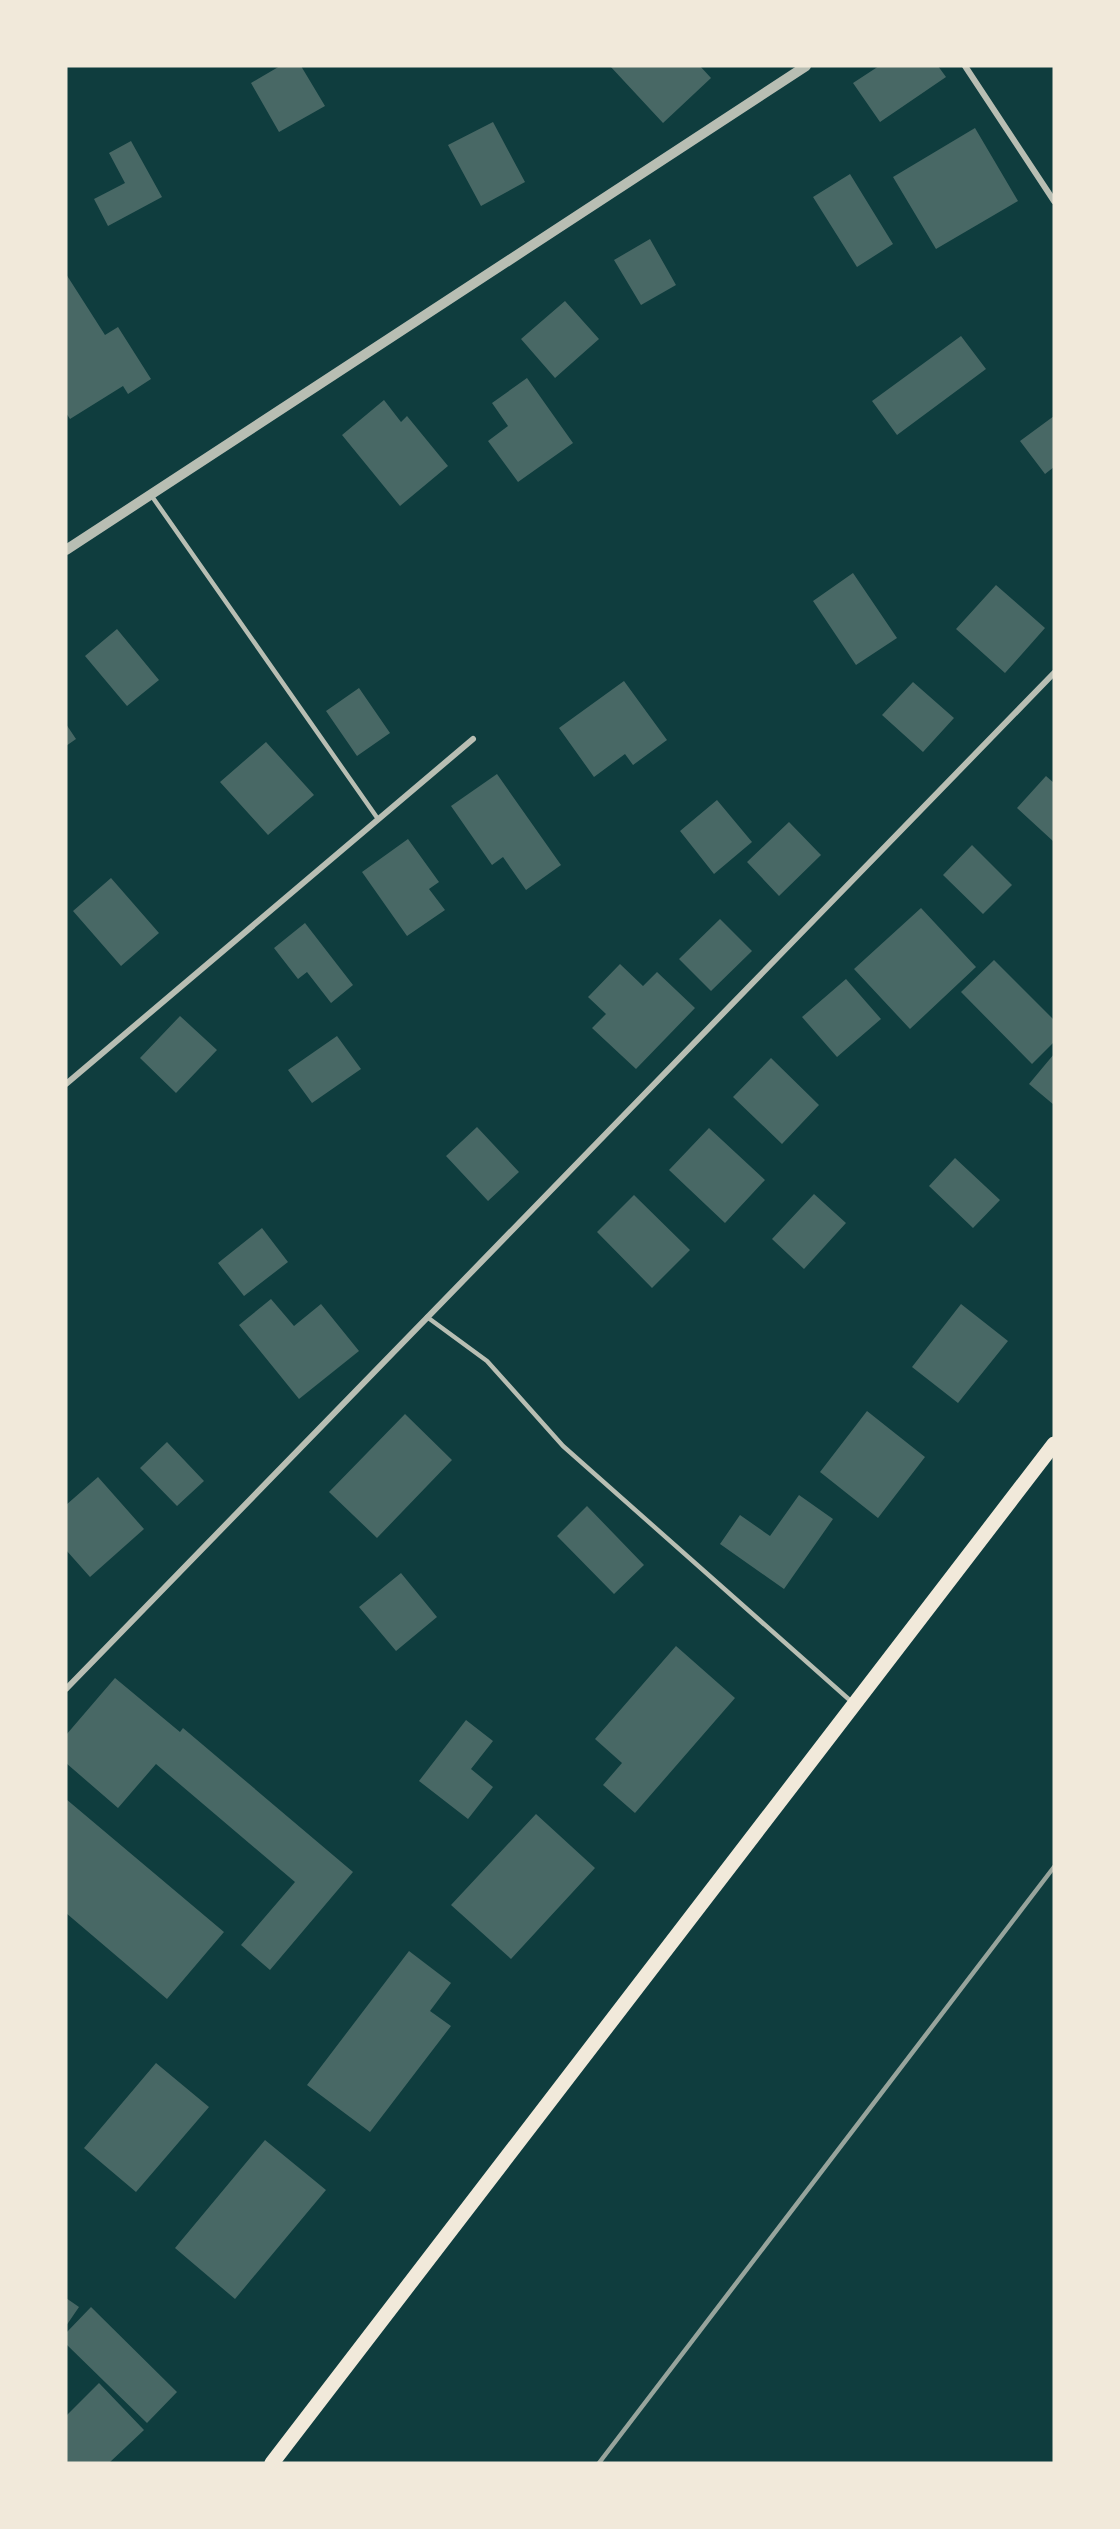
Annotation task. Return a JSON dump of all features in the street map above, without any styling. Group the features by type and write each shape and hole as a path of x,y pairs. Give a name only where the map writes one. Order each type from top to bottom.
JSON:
{"main road":[{"path":"272,2463 1054,1444"}],"street":[{"path":"965,66 1054,201"},
{"path":"66,550 799,68"},
{"path":"66,1689 1054,674"},
{"path":"66,1083 473,738"}],"lane":[{"path":"151,495 378,819"},
{"path":"428,1317 487,1361 563,1446 854,1704"}],"building":[{"path":"280,66 301,66 325,106 279,132 251,83"},
{"path":"610,66 700,66 711,78 663,123"},
{"path":"879,66 938,66 946,77 880,122 853,83"},
{"path":"493,122 525,182 481,206 448,145"},
{"path":"975,128 1018,201 936,249 893,177"},
{"path":"131,141 162,197 108,226 94,199 125,183 109,153"},
{"path":"850,174 893,244 857,267 813,197"},
{"path":"650,239 676,285 641,305 614,260"},
{"path":"66,274 105,335 118,327 151,379 128,394 123,386 70,419 66,413"},
{"path":"565,301 599,339 555,378 521,339"},
{"path":"961,336 986,369 897,435 872,401"},
{"path":"527,378 573,443 518,482 488,441 508,426 492,403"},
{"path":"384,400 401,422 407,416 448,466 400,506 342,435"},
{"path":"1054,416 1054,467 1045,474 1020,441"},
{"path":"853,573 897,638 856,665 813,601"},
{"path":"996,585 1045,628 1005,673 956,629"},
{"path":"117,629 159,680 127,706 85,656"},
{"path":"624,681 667,740 633,765 625,754 594,777 559,728"},
{"path":"913,682 954,718 923,752 882,715"},
{"path":"359,688 390,733 357,756 326,711"},
{"path":"66,724 76,739 66,746"},
{"path":"266,742 314,795 268,835 220,782"},
{"path":"497,774 561,865 526,890 503,857 492,865 451,806"},
{"path":"1046,776 1054,783 1054,842 1017,808"},
{"path":"717,800 752,842 714,874 680,831"},
{"path":"789,822 821,855 779,896 747,862"},
{"path":"408,839 439,882 429,889 445,910 407,936 362,872"},
{"path":"972,845 1012,885 983,914 943,875"},
{"path":"111,878 159,933 121,966 73,911"},
{"path":"921,908 976,967 910,1029 854,969"},
{"path":"720,919 752,951 711,991 679,959"},
{"path":"305,923 353,985 331,1003 307,972 298,979 274,948"},
{"path":"994,960 1054,1020 1054,1042 1032,1064 961,992"},
{"path":"620,964 643,986 657,972 695,1008 636,1069 592,1028 606,1014 588,997"},
{"path":"846,979 881,1019 837,1057 802,1017"},
{"path":"180,1016 217,1050 176,1093 140,1058"},
{"path":"337,1036 361,1069 312,1103 288,1070"},
{"path":"1054,1054 1054,1105 1029,1084"},
{"path":"771,1058 819,1105 782,1144 733,1097"},
{"path":"477,1127 519,1172 488,1201 446,1156"},
{"path":"709,1128 765,1180 725,1223 669,1170"},
{"path":"955,1158 1000,1200 973,1228 929,1186"},
{"path":"814,1194 846,1223 804,1269 772,1239"},
{"path":"634,1195 690,1250 652,1288 597,1232"},
{"path":"262,1228 288,1262 244,1296 218,1263"},
{"path":"271,1299 294,1326 321,1304 359,1351 299,1399 239,1325"},
{"path":"961,1304 1008,1341 958,1403 912,1367"},
{"path":"867,1411 925,1457 878,1518 820,1472"},
{"path":"405,1414 452,1460 377,1538 329,1492"},
{"path":"167,1442 204,1481 177,1506 140,1468"},
{"path":"98,1477 144,1529 90,1577 66,1550 66,1505"},
{"path":"799,1495 833,1519 784,1589 720,1544 740,1515 770,1536"},
{"path":"587,1506 644,1565 614,1594 557,1536"},
{"path":"401,1573 437,1617 396,1651 359,1607"},
{"path":"676,1646 735,1698 635,1813 603,1785 622,1763 595,1739"},
{"path":"115,1678 180,1732 183,1728 353,1872 270,1970 241,1945 295,1882 156,1764 118,1808 66,1763 66,1735"},
{"path":"466,1720 493,1741 471,1769 493,1787 468,1819 419,1781"},
{"path":"66,1799 224,1932 167,1999 66,1913"},
{"path":"536,1814 595,1868 511,1959 451,1905"},
{"path":"409,1951 451,1983 430,2011 451,2026 370,2132 307,2085"},
{"path":"156,2063 209,2107 136,2192 84,2148"},
{"path":"265,2140 326,2190 235,2299 175,2248"},
{"path":"66,2298 79,2307 66,2326"},
{"path":"91,2307 177,2392 147,2423 66,2344 66,2333"},
{"path":"99,2383 144,2430 109,2463 66,2463 66,2416"}],"railway":[{"path":"599,2463 1054,1867"}]}
